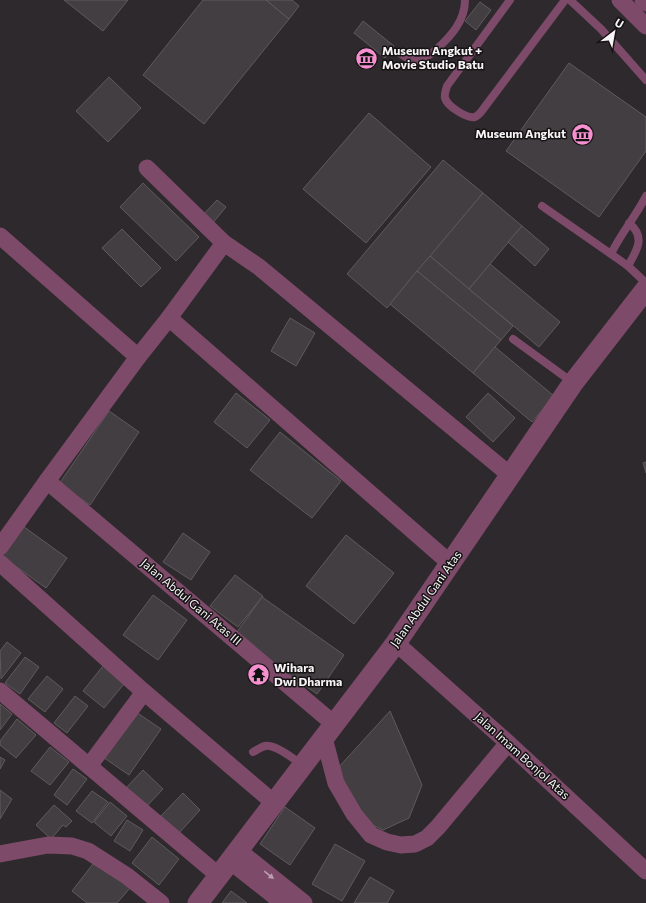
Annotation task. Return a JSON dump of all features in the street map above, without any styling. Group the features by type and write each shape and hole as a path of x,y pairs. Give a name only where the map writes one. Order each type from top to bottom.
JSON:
{"street":[{"path":"620,0 646,26"},
{"path":"643,0 646,3"},
{"path":"147,168 224,243 259,268 510,475"},
{"path":"0,236 138,357"},
{"path":"0,547 138,357 169,318 224,243"},
{"name":"Jalan Abdul Gani Atas","path":"198,903 396,643 573,383 646,289"},
{"path":"169,318 451,564"},
{"name":"Jalan Abdul Gani Atas III","path":"47,481 329,731"},
{"path":"0,563 144,692 274,803"},
{"name":"Jalan Imam Bonjol Atas","path":"396,643 508,743 646,870"},
{"path":"0,691 89,766 229,862 283,903"},
{"path":"89,766 144,692"},
{"path":"329,731 336,783 354,814 371,835 387,842 401,845 415,844 427,838 438,827 508,743"},
{"path":"0,854 48,845 72,846 88,851 127,876 161,903"},
{"path":"229,862 304,903"}],"lane":[{"path":"398,52 411,60 416,61 430,55 449,38 456,29 462,17 465,0"},
{"path":"510,0 447,86 444,93 445,99 449,105 466,116 474,118 484,108 565,0"},
{"path":"570,0 601,29 646,80"},
{"path":"611,254 621,234 646,196"},
{"path":"542,206 628,266 646,283"},
{"path":"628,266 639,246 639,234 629,223"},
{"path":"513,339 573,383"},
{"path":"253,752 265,746 269,746 302,765"}],"building":[{"path":"64,0 128,0 103,31"},
{"path":"203,0 266,0 289,19 204,124 143,75"},
{"path":"266,0 292,0 299,6 289,19"},
{"path":"480,2 491,10 476,30 465,21"},
{"path":"363,21 394,46 385,58 354,33"},
{"name":"Museum Angkut","path":"569,63 646,117 646,151 599,217 506,151"},
{"path":"109,77 141,108 108,142 76,111"},
{"path":"369,113 431,167 366,243 303,189"},
{"path":"443,160 483,193 387,308 347,274"},
{"path":"143,183 199,237 176,261 120,207"},
{"path":"483,193 522,226 469,289 430,256"},
{"path":"217,200 226,207 211,225 201,217"},
{"path":"522,226 549,249 535,266 508,242"},
{"path":"122,229 161,268 141,287 102,248"},
{"path":"430,256 513,326 501,340 417,271"},
{"path":"490,264 560,322 539,347 469,289"},
{"path":"417,271 501,340 473,373 390,304"},
{"path":"290,318 315,333 296,366 271,351"},
{"path":"495,347 554,396 532,422 473,373"},
{"path":"236,393 270,420 247,448 214,422"},
{"path":"488,393 515,418 493,442 466,417"},
{"path":"109,411 139,432 90,505 59,484"},
{"path":"280,432 341,481 312,518 250,470"},
{"path":"646,462 646,473 643,463"},
{"path":"20,524 67,558 46,588 0,555"},
{"path":"183,533 210,552 191,580 163,562"},
{"path":"346,535 394,573 354,624 306,586"},
{"path":"235,575 263,596 238,627 210,606"},
{"path":"153,595 187,620 158,660 123,635"},
{"path":"262,597 344,655 317,694 234,636"},
{"path":"7,642 21,653 1,679 0,651"},
{"path":"25,657 39,667 20,694 5,683"},
{"path":"103,666 124,684 104,708 83,691"},
{"path":"47,676 63,689 45,712 28,699"},
{"path":"75,696 88,706 67,733 54,723"},
{"path":"0,704 12,714 0,730"},
{"path":"133,710 161,729 129,775 100,755"},
{"path":"390,711 422,785 409,818 383,830 360,819 338,768"},
{"path":"17,719 36,735 16,758 0,745 0,741"},
{"path":"50,747 69,762 50,785 31,771"},
{"path":"0,757 5,760 0,769"},
{"path":"73,769 87,779 67,805 54,795"},
{"path":"143,770 163,789 146,807 126,788"},
{"path":"0,790 12,799 0,819"},
{"path":"92,791 108,802 92,823 76,811"},
{"path":"183,793 200,810 179,833 161,816"},
{"path":"110,802 127,816 111,836 94,822"},
{"path":"54,805 72,821 66,827 63,825 51,839 36,825"},
{"path":"285,807 315,828 290,865 260,844"},
{"path":"127,820 143,830 130,851 114,841"},
{"path":"152,837 179,859 159,885 132,863"},
{"path":"335,844 365,861 342,901 312,884"},
{"path":"96,860 130,888 117,903 87,903 72,891"},
{"path":"370,877 394,891 387,903 354,903"},
{"path":"231,891 247,903 222,903"}],"place":[{"name":"Museum Angkut + Movie Studio Batu","path":"367,58"},
{"name":"Museum Angkut","path":"582,134"},
{"name":"Wihara Dwi Dharma","path":"258,675"}]}
